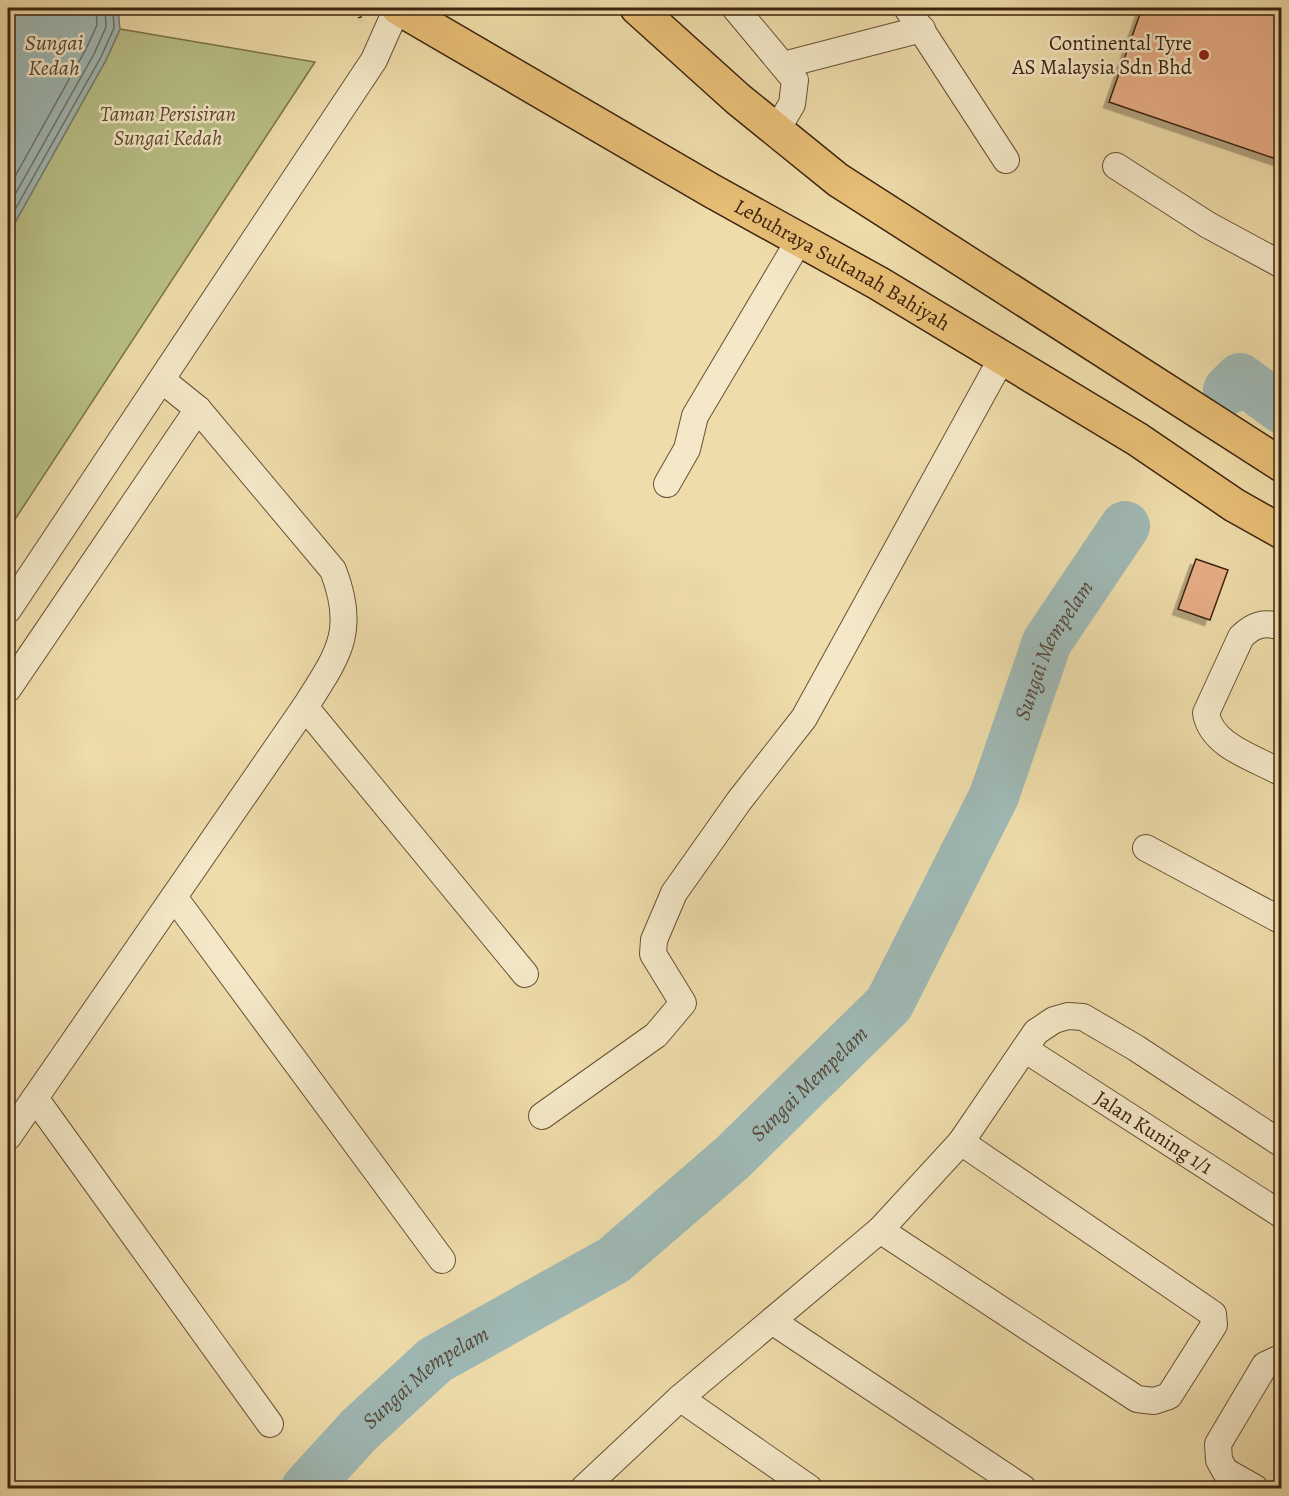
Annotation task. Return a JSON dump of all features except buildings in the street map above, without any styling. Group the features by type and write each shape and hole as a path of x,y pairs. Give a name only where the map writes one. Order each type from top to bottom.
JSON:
{"main road":[{"name":"Lebuhraya Sultanah Bahiyah","path":"398,8 1002,358 1137,439 1234,505 1281,532"},
{"path":"637,8 776,131 838,180 1170,391 1274,460"}],"street":[{"path":"8,610 374,60 398,8"},
{"path":"735,8 795,80 792,104 776,131"},
{"path":"907,8 1006,160"},
{"path":"783,65 922,29"},
{"path":"1116,166 1208,225 1281,265"},
{"path":"667,484 687,449 695,416 800,239"},
{"path":"542,1116 656,1035 678,1012 683,1003 653,954 654,940 674,893 739,801 804,718 1002,358"},
{"path":"8,1137 305,707 336,658 345,625 343,597 333,570 198,409 162,380"},
{"path":"8,689 198,409"},
{"path":"1281,627 1262,623 1241,637 1206,713 1208,724 1218,738 1281,773"},
{"path":"305,707 525,974"},
{"path":"1146,848 1281,921"},
{"path":"174,897 442,1260"},
{"path":"584,1488 681,1398 880,1230 961,1143 1036,1032 1044,1025 1068,1016 1083,1017 1136,1048 1281,1144"},
{"name":"Jalan Kuning 1/1","path":"1026,1050 1281,1215"},
{"path":"35,1098 270,1424"},
{"path":"880,1230 1137,1399 1154,1401 1169,1396 1214,1325 1213,1314 961,1143"},
{"path":"772,1321 1023,1488"},
{"path":"1255,1488 1225,1471 1219,1460 1218,1444 1265,1365 1276,1360 1281,1361"},
{"path":"681,1398 809,1488"}],"green space":[{"name":"Taman Persisiran Sungai Kedah","path":"120,29 315,62 8,530 8,235 106,60"}],"water":[{"name":"Sungai Kedah","path":"8,8 118,8 120,29 106,60 8,235"}],"waterway":[{"name":"Sungai Mempelam","path":"1228,390 1240,378 1282,409"},
{"name":"Sungai Mempelam","path":"306,1488 359,1430 435,1360 614,1260 732,1158 889,1004 994,796 1047,642 1125,526"}],"place":[{"name":"Continental Tyre AS Malaysia Sdn Bhd","path":"1204,55"}]}
